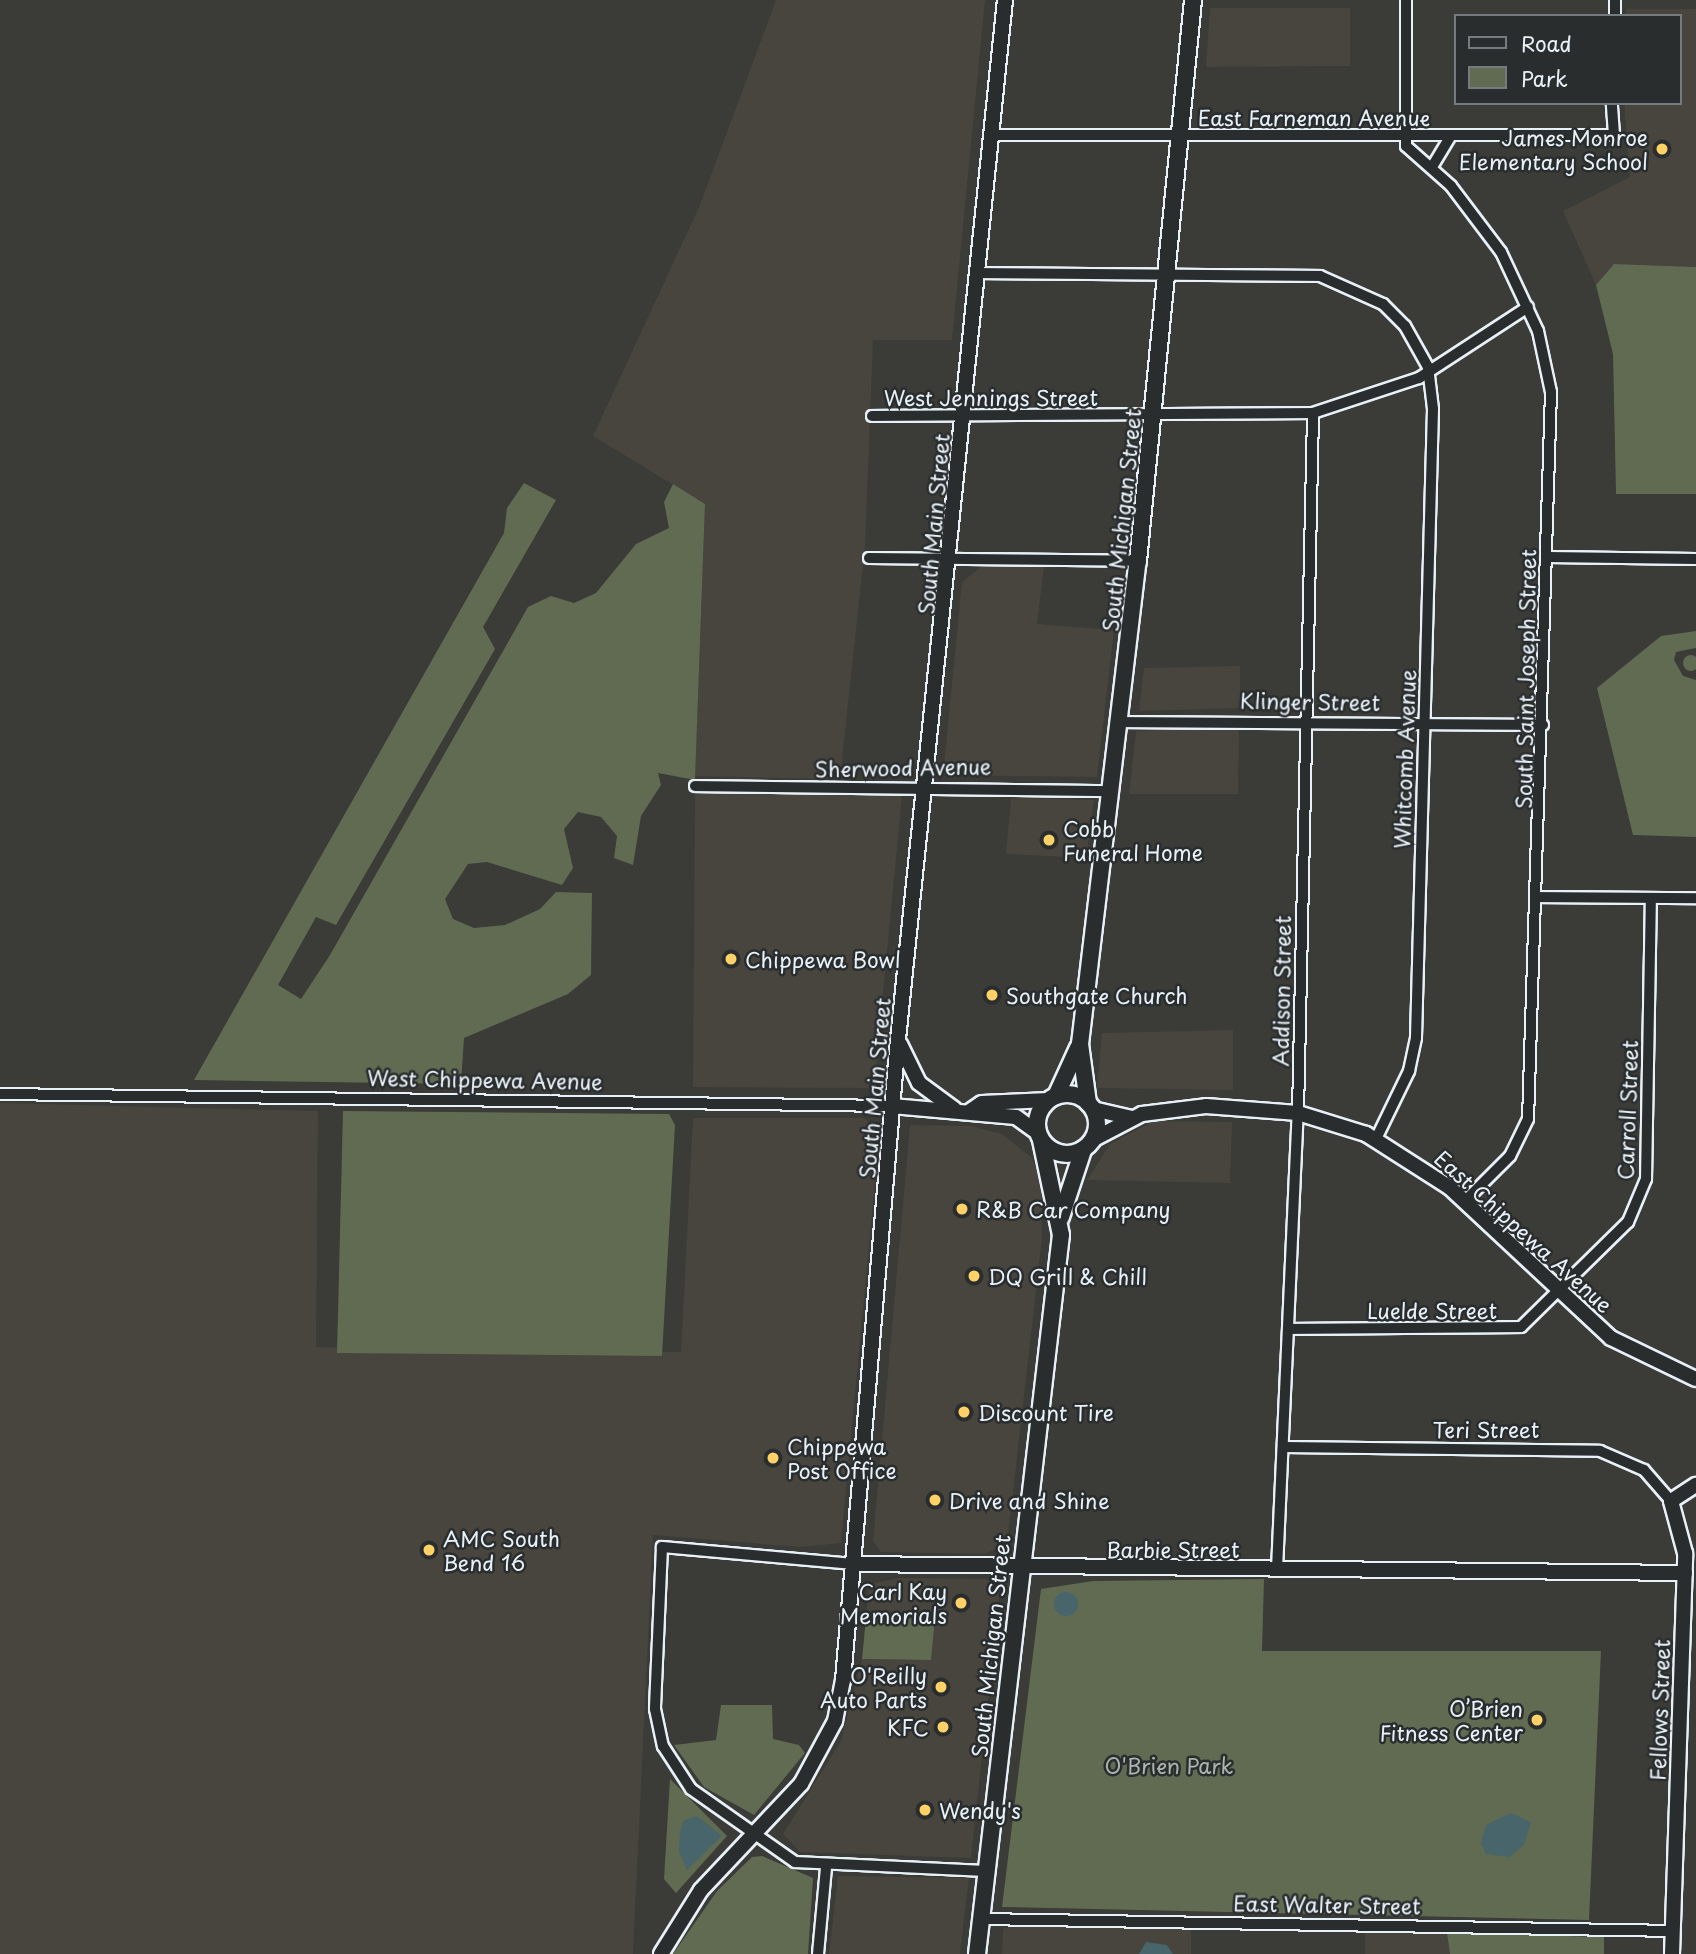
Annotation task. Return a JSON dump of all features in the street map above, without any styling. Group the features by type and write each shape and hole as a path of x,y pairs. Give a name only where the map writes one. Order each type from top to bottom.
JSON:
{"main road":[{"name":"South Michigan Street","path":"1091,1106 1080,1044 1138,561 1193,0"},
{"name":"South Michigan Street","path":"1052,1098 1080,1044"},
{"path":"1052,1098 1091,1106 1088,1145 1056,1152 1039,1137 1037,1116 1052,1098"},
{"name":"South Michigan Street","path":"1039,1137 1061,1217"},
{"name":"South Michigan Street","path":"977,1954 1061,1217 1088,1145"}],"street":[{"name":"South Main Street","path":"661,1954 683,1912 757,1836 801,1784 835,1721 855,1564 898,1039 927,788 1005,0"},
{"path":"1403,136 1406,0"},
{"name":"East Farneman Avenue","path":"992,135 1614,135 1612,105"},
{"name":"South Saint Joseph Street","path":"1403,136 1406,146 1432,167 1491,236 1528,307 1551,391 1543,725 1526,1131 1465,1201"},
{"path":"1432,167 1450,137"},
{"path":"978,273 1310,275 1350,285 1399,319 1429,373"},
{"name":"West Jennings Street","path":"872,416 1312,413 1429,373 1528,307"},
{"name":"Whitcomb Avenue","path":"1377,1139 1415,1051 1433,409 1429,373"},
{"name":"Addison Street","path":"1277,1569 1298,1113 1312,413"},
{"path":"869,558 1138,561"},
{"path":"1548,558 1696,559"},
{"name":"Klinger Street","path":"1119,722 1306,719 1543,725"},
{"name":"Sherwood Avenue","path":"695,786 1111,791"},
{"path":"1535,897 1696,898"},
{"name":"Carroll Street","path":"1561,1293 1642,1200 1651,898"},
{"path":"898,1039 919,1083 954,1109"},
{"name":"West Chippewa Avenue","path":"0,1094 892,1106 954,1109 1016,1117 1039,1137"},
{"name":"West Chippewa Avenue","path":"970,1111 982,1103 1052,1098"},
{"name":"East Chippewa Avenue","path":"1091,1106 1131,1118"},
{"name":"East Chippewa Avenue","path":"1088,1145 1131,1118 1206,1106 1298,1113 1377,1139 1465,1201 1611,1338 1679,1373 1696,1376"},
{"name":"Luelde Street","path":"1289,1329 1509,1330 1530,1323 1561,1293"},
{"name":"Teri Street","path":"1284,1447 1600,1451 1644,1471 1671,1500"},
{"path":"1671,1500 1696,1485"},
{"name":"Fellows Street","path":"1671,1500 1683,1530 1685,1573 1672,1954"},
{"name":"Barbie Street","path":"757,1836 691,1789 661,1741 655,1686 662,1547 855,1564 1020,1570 1277,1569 1685,1573"},
{"path":"757,1836 795,1862 826,1867 986,1871"},
{"path":"818,1954 826,1867"},
{"name":"East Walter Street","path":"981,1919 1673,1931"}],"shaded area":[{"path":"776,0 985,0 952,340 873,340 865,546 840,779 695,776 705,504 593,436 700,205"},
{"path":"1210,8 1350,8 1350,66 1206,67"},
{"name":"James Monroe Elementary School","path":"1626,9 1696,9 1696,267 1614,264 1596,285 1563,211 1630,177 1624,105 1682,105 1682,14 1626,14"},
{"path":"981,567 1044,567 1037,624 1114,630 1097,777 943,775 962,582"},
{"path":"1240,666 1240,708 1139,711 1144,668"},
{"path":"1239,727 1238,794 1129,794 1136,731"},
{"path":"695,790 902,796 874,1088 693,1087"},
{"path":"1011,798 1094,800 1086,858 1006,854"},
{"path":"1233,1030 1233,1090 1097,1088 1102,1033"},
{"path":"0,1103 318,1111 316,1347 681,1352 693,1118 863,1118 874,1125 878,1150 841,1543 800,1547 653,1535 633,1954 0,1954"},
{"path":"1154,1121 1232,1122 1230,1183 1087,1180 1110,1144"},
{"path":"910,1125 971,1126 1002,1134 1032,1158 1041,1182 1042,1239 1007,1544 985,1554 881,1552 873,1541"},
{"path":"899,1578 987,1579 1000,1591 971,1858 800,1852 783,1834 841,1741 862,1659 931,1660 935,1619 866,1618 869,1584"},
{"path":"838,1876 969,1878 960,1954 829,1954"},
{"path":"1010,1926 1191,1927 1191,1954 1002,1954 1003,1929"},
{"path":"1365,1929 1447,1933 1450,1954 1365,1954"}],"green space":[{"path":"1614,264 1696,267 1696,494 1616,494 1613,354 1596,285"},
{"path":"524,483 556,500 483,627 495,649 336,925 316,917 278,985 301,999 330,955 528,607 551,596 574,603 596,593 636,544 669,528 664,502 673,484 705,504 695,780 658,773 661,785 641,816 633,865 614,858 617,836 601,817 578,812 564,829 573,868 562,885 487,862 468,864 445,899 453,919 474,928 505,925 540,909 556,892 592,893 591,975 568,994 464,1038 461,1084 194,1080 504,533 507,508"},
{"path":"1696,631 1696,648 1676,652 1674,660 1683,676 1696,680 1696,837 1633,835 1597,688 1661,636"},
{"path":"1685,657 1697,657 1697,669 1685,669"},
{"path":"343,1111 669,1114 675,1125 662,1356 337,1353"},
{"name":"O'Brien Park","path":"1264,1579 1262,1651 1601,1651 1589,1920 1002,1907 1041,1589 1093,1581"},
{"path":"866,1618 935,1619 931,1660 862,1659"},
{"path":"721,1705 772,1705 773,1739 799,1745 805,1753 754,1815 704,1787 674,1745 716,1740"},
{"path":"670,1779 727,1836 676,1893 664,1879"},
{"path":"762,1856 813,1878 808,1954 673,1954 717,1891 752,1857"},
{"path":"1447,1933 1604,1937 1604,1954 1450,1954"}],"water":[{"path":"1066,1592 1075,1595 1078,1604 1075,1613 1066,1616 1057,1613 1054,1604 1057,1595"},
{"path":"1511,1813 1531,1822 1524,1845 1509,1857 1486,1854 1481,1843 1486,1825"},
{"path":"697,1816 722,1836 687,1870 679,1852 680,1832 683,1821"},
{"path":"1146,1942 1167,1945 1173,1954 1139,1954"}],"place":[{"name":"James Monroe Elementary School","path":"1662,149"},
{"name":"Cobb Funeral Home","path":"1049,840"},
{"name":"Chippewa Bowl","path":"731,959"},
{"name":"Southgate Church","path":"992,995"},
{"name":"R&B Car Company","path":"962,1209"},
{"name":"DQ Grill & Chill","path":"974,1276"},
{"name":"Discount Tire","path":"964,1412"},
{"name":"Chippewa Post Office","path":"773,1458"},
{"name":"Drive and Shine","path":"935,1500"},
{"name":"AMC South Bend 16","path":"429,1550"},
{"name":"Carl Kay Memorials","path":"961,1603"},
{"name":"O'Reilly Auto Parts","path":"941,1687"},
{"name":"O’Brien Fitness Center","path":"1537,1720"},
{"name":"KFC","path":"943,1727"},
{"name":"Wendy's","path":"925,1810"}]}
